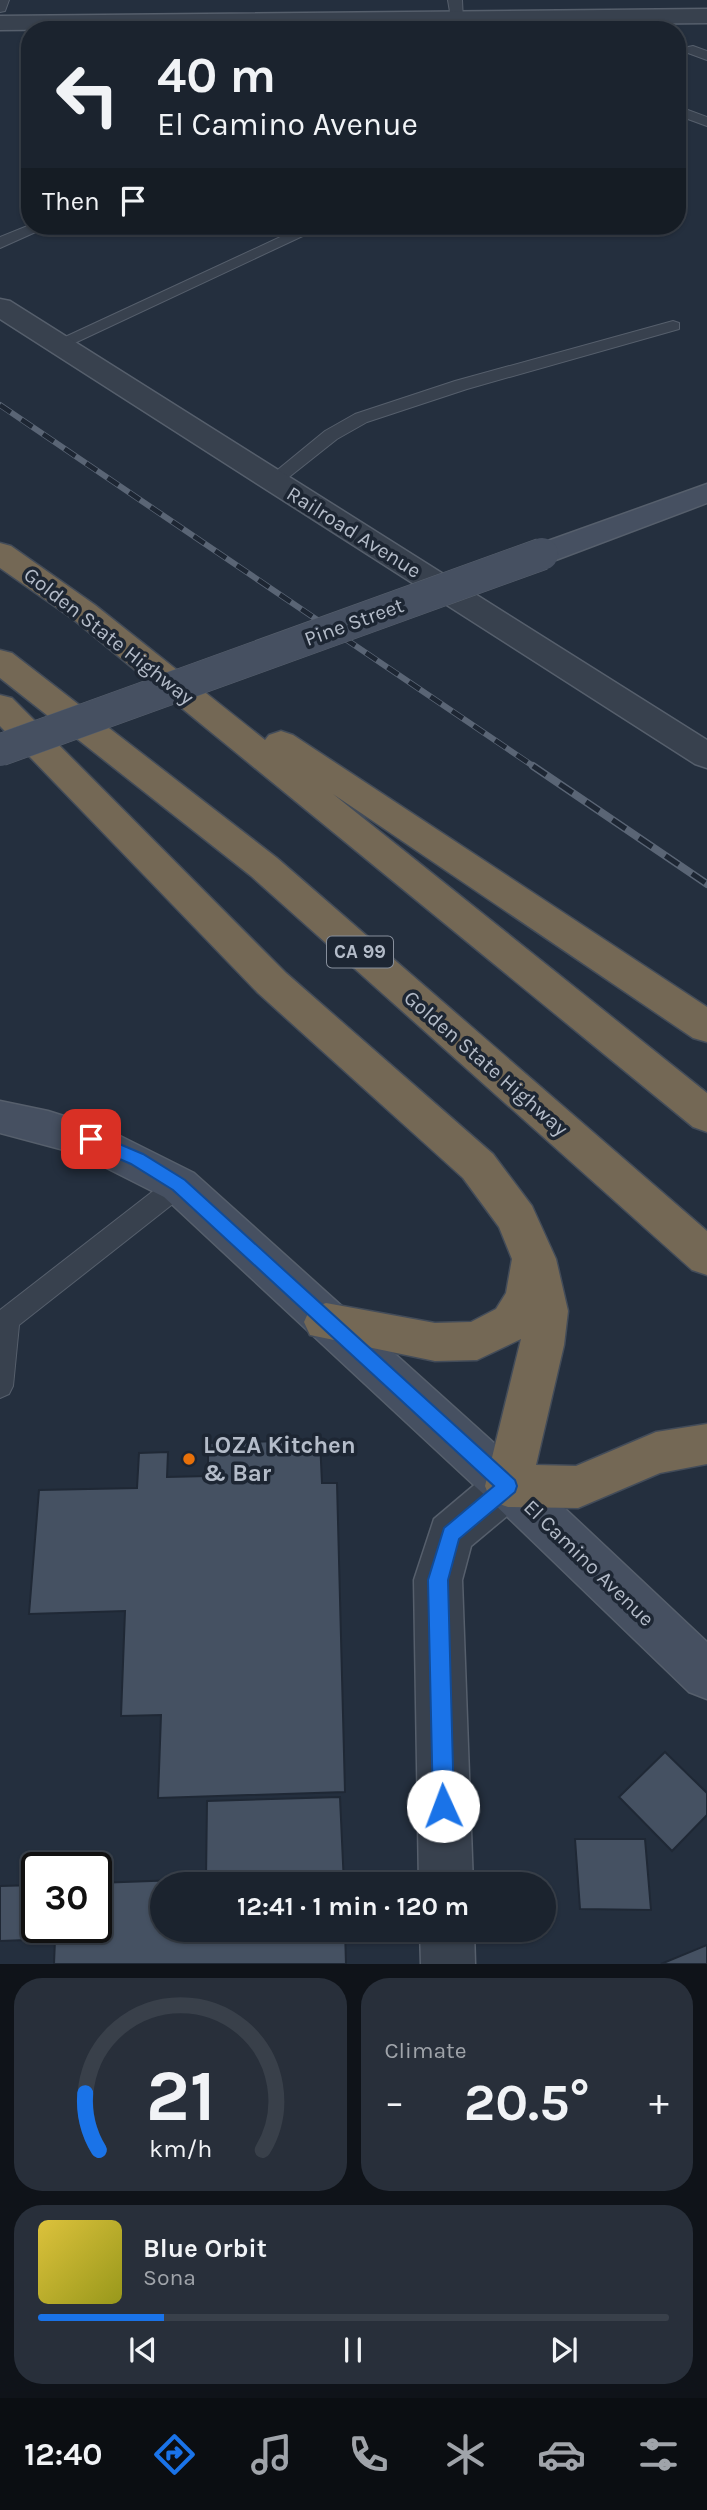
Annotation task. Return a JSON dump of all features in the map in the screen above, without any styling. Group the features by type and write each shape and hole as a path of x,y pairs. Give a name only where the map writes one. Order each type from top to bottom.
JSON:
{"highway":[{"name":"Golden State Highway","path":"0,553 84,612 707,1116"},
{"path":"84,612 707,1027"},
{"name":"Golden State Highway","path":"0,661 264,867 707,1257"},
{"path":"0,706 272,983 478,1166 517,1218 534,1259 546,1311 542,1345 508,1486 578,1487 656,1453 707,1444"},
{"path":"326,1322 398,1333 435,1342 477,1341 512,1322 527,1297 534,1259"}],"street":[{"path":"34,21 218,10 679,8 707,16"},
{"path":"0,23 21,22"},
{"name":"Railroad Avenue","path":"0,307 707,756"},
{"name":"Pine Street","path":"0,750 707,493"},
{"name":"El Camino Avenue","path":"0,1117 91,1139 137,1159 179,1185 508,1486 707,1675"},
{"path":"446,1872 438,1580 451,1534 508,1486"},
{"path":"447,1942 448,1964"}],"lane":[{"path":"0,8 2,0"},
{"path":"692,50 707,56"},
{"path":"686,113 707,122"},
{"path":"0,243 21,234"},
{"path":"58,344 296,235"},
{"path":"273,481 331,435 361,418 461,385 673,326"},
{"path":"0,1386 7,1320 179,1185"}],"building":[{"path":"320,1440 322,1483 337,1483 345,1792 158,1798 161,1715 121,1716 125,1611 29,1614 39,1490 137,1488 139,1453 168,1452 167,1477 208,1476 208,1443"},
{"path":"665,1752 707,1793 707,1815 672,1851 619,1797"},
{"path":"340,1797 343,1872 206,1872 207,1801"},
{"path":"575,1839 645,1839 651,1910 580,1909"},
{"path":"150,1881 150,1942 345,1942 346,1964 54,1964 55,1943 112,1943 112,1882"},
{"path":"21,1885 21,1940 0,1941 0,1886"},
{"path":"707,1945 707,1964 661,1964"}],"railway":[{"path":"0,405 536,768"},
{"path":"533,766 707,884"}],"place":[{"name":"LOZA Kitchen & Bar","path":"189,1459"}],"route":[{"path":"91,1139 137,1159 179,1185 508,1486 451,1534 438,1580 443,1806"}]}
